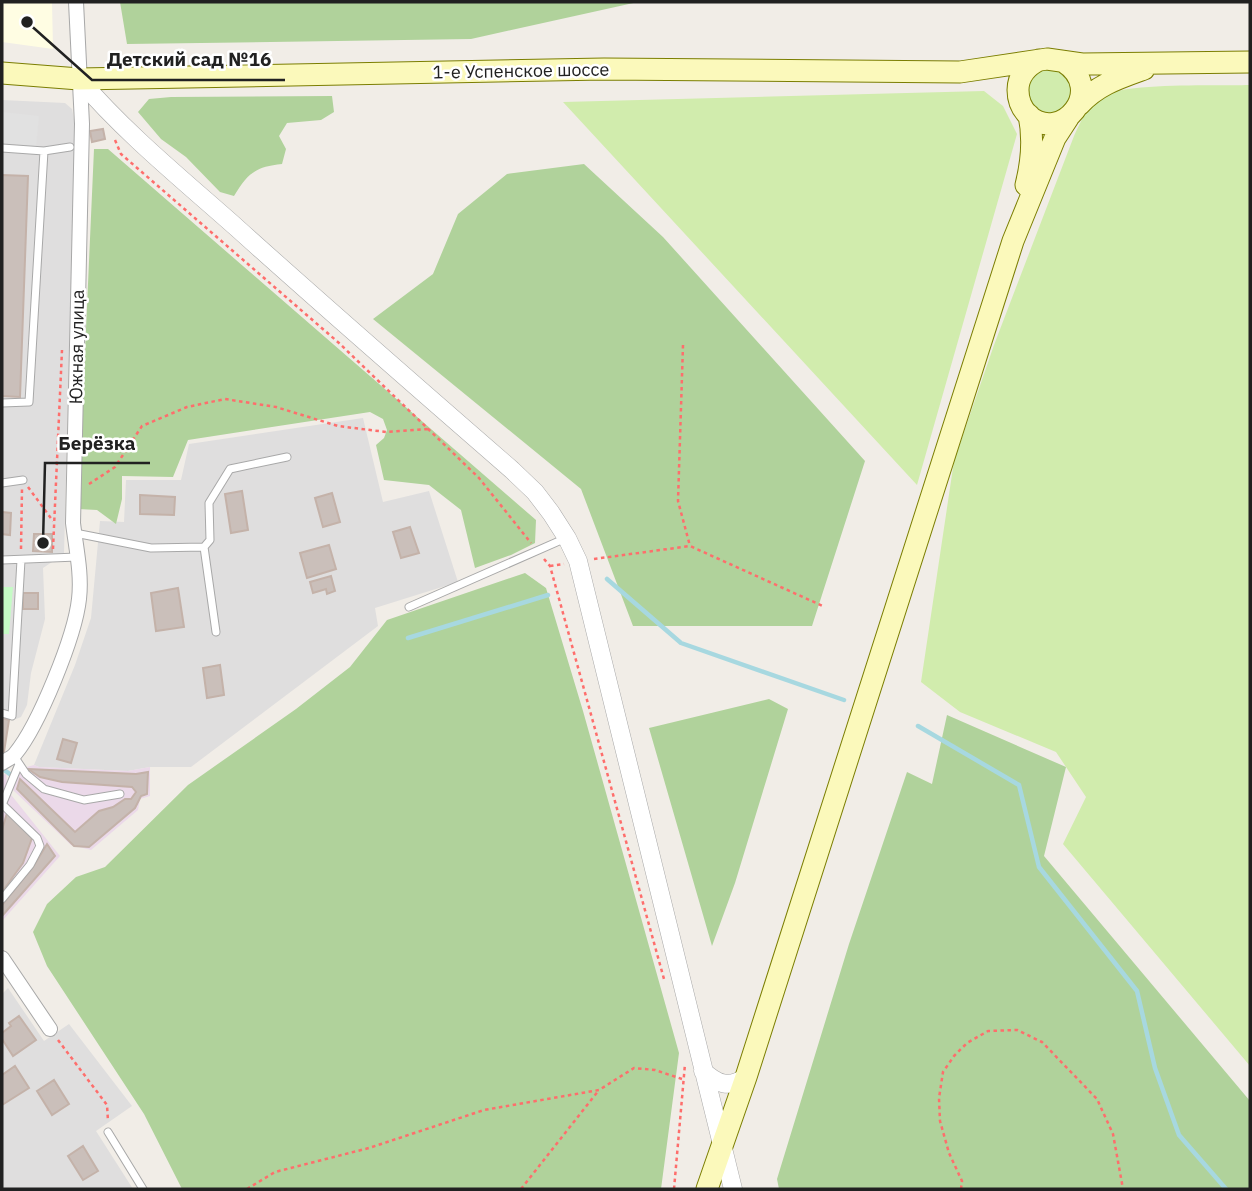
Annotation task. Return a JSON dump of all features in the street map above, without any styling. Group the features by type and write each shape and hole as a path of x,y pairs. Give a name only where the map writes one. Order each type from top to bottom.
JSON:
{"main road":[{"name":"1-е Успенское шоссе","path":"2,73 79,79 604,69 960,72 1047,59 1082,64 1250,62"},
{"path":"707,1189 746,1077 1013,241 1031,166 1033,134 1018,85 1031,64 1039,60"},
{"path":"1013,241 1055,138 1082,97 1080,80 1064,62"},
{"path":"960,72 990,79 1006,88 1024,108 1044,122 1052,123 1073,111 1090,92 1111,80 1159,64"}],"street":[{"name":"Южная улица","path":"12,761 35,722 73,630 79,598 74,494 82,124 76,2"},
{"path":"79,79 106,110 151,152 519,477 543,502 567,538 578,561 733,1189"},
{"path":"2,958 50,1029"},
{"path":"703,1071 715,1081 728,1085 738,1083 746,1077"}],"lane":[{"path":"2,148 44,151 71,147"},
{"path":"2,402 29,402 44,151"},
{"path":"74,533 151,548 204,547 210,540 209,503 230,469 287,457"},
{"path":"2,483 23,480"},
{"path":"409,607 567,538"},
{"path":"204,547 216,632"},
{"path":"2,560 77,558"},
{"path":"2,713 12,716 21,560"},
{"path":"12,761 44,789 84,800 120,794"},
{"path":"2,899 30,864 40,846 37,838 2,805 12,761"},
{"path":"108,1132 143,1189"}],"path":[{"path":"111,133 121,154 339,343 479,478 550,566 667,991"},
{"path":"683,345 678,501 690,546"},
{"path":"74,494 115,467 142,426 187,407 225,400 276,407 338,426 386,432 428,429"},
{"path":"23,480 54,522"},
{"path":"21,560 23,480"},
{"path":"550,566 690,546 825,607"},
{"path":"50,1029 107,1105 108,1132"},
{"path":"961,1189 962,1181 949,1153 940,1121 939,1098 943,1072 967,1043 988,1031 1017,1030 1042,1042 1097,1099 1113,1134 1123,1189"},
{"path":"674,1189 685,1057"},
{"path":"521,1189 599,1090 634,1068 655,1070 685,1080"},
{"path":"247,1189 275,1172 369,1148 484,1110 599,1090"}],"shaded area":[{"path":"2,2 52,2 53,49 2,42"},
{"path":"2,100 65,103 72,109 75,124 64,554 43,568 45,619 31,673 27,705 21,717 16,719 2,717"},
{"path":"2,112 39,116 36,147 2,143"},
{"path":"363,418 383,502 429,491 458,582 375,608 378,626 191,767 150,767 128,771 34,765 91,618 100,521 124,522 126,480 181,480 189,444"},
{"path":"34,765 128,771 150,767 150,796 140,799 138,810 91,850 71,845 13,790 17,776 23,768"},
{"path":"6,774 8,791 60,856 2,921 2,775"},
{"path":"8,988 44,1041 69,1024 132,1106 96,1131 133,1189 2,1189 2,994"}],"green space":[{"path":"120,2 638,2 471,39 127,44"},
{"path":"1050,69 1066,75 1072,91 1066,107 1050,113 1034,107 1028,91 1034,75"},
{"path":"1250,85 1250,1066 1063,844 1086,797 1056,752 960,712 921,682 954,461 994,345 1074,136 1085,114 1102,96 1131,89"},
{"path":"984,91 1003,106 1017,134 917,485 563,102"},
{"path":"332,96 334,112 321,120 287,123 279,136 286,149 282,164 253,172 234,196 220,192 186,157 161,139 138,112 149,99 171,97"},
{"path":"94,149 108,149 536,520 535,543 475,568 461,510 429,485 384,480 376,445 384,438 387,430 383,419 370,412 188,440 173,477 122,476 122,499 116,524 97,510 78,509"},
{"path":"584,164 663,237 865,461 812,626 633,626 581,489 373,319 433,274 458,214 507,174"},
{"path":"525,573 546,588 679,1053 661,1189 182,1189 144,1114 47,966 33,932 47,904 76,877 105,867 188,785 296,709 350,667 387,620"},
{"path":"2,587 13,587 9,634 2,634"},
{"path":"769,699 788,709 735,883 712,946 649,728"},
{"path":"947,715 1066,767 1044,856 1250,1101 1250,1189 779,1189 777,1179 849,944 907,772 932,784"}],"building":[{"path":"103,129 105,139 92,142 90,131"},
{"path":"2,175 28,176 20,397 2,396"},
{"path":"242,491 248,530 231,533 225,494"},
{"path":"332,493 340,522 323,527 315,498"},
{"path":"140,495 175,497 174,515 140,514"},
{"path":"2,512 11,513 10,535 2,534"},
{"path":"410,527 419,553 401,558 393,532"},
{"path":"34,534 52,534 52,552 33,551"},
{"path":"329,545 336,569 307,578 300,553"},
{"path":"331,576 335,591 327,594 326,589 313,593 310,582"},
{"path":"178,588 184,627 156,631 151,593"},
{"path":"23,593 38,593 38,609 23,609"},
{"path":"220,665 224,695 207,698 203,668"},
{"path":"2,718 9,720 4,752 2,751"},
{"path":"63,739 77,743 71,763 57,759"},
{"path":"28,769 136,774 148,772 147,794 141,796 135,808 89,847 74,846 17,789 20,779 75,832 99,811 113,807 125,799 131,799 136,792 132,787 62,782 40,777"},
{"path":"7,813 32,838 23,863 2,892 2,830"},
{"path":"47,844 55,856 2,916 2,905 33,867"},
{"path":"19,1016 36,1040 13,1056 2,1039 2,1033 11,1026 9,1023"},
{"path":"15,1066 29,1088 2,1105 2,1075"},
{"path":"54,1080 69,1104 52,1115 37,1091"},
{"path":"83,1146 98,1171 83,1180 68,1156"}],"waterway":[{"path":"607,579 681,643 844,700"},
{"path":"408,638 548,595"},
{"path":"918,726 1019,785 1039,867 1137,991 1155,1068 1179,1135 1226,1189"},
{"path":"3,769 11,775"}],"place":[{"name":"Детский сад №16","path":"27,22"},
{"name":"Берёзка","path":"43,543"}]}
